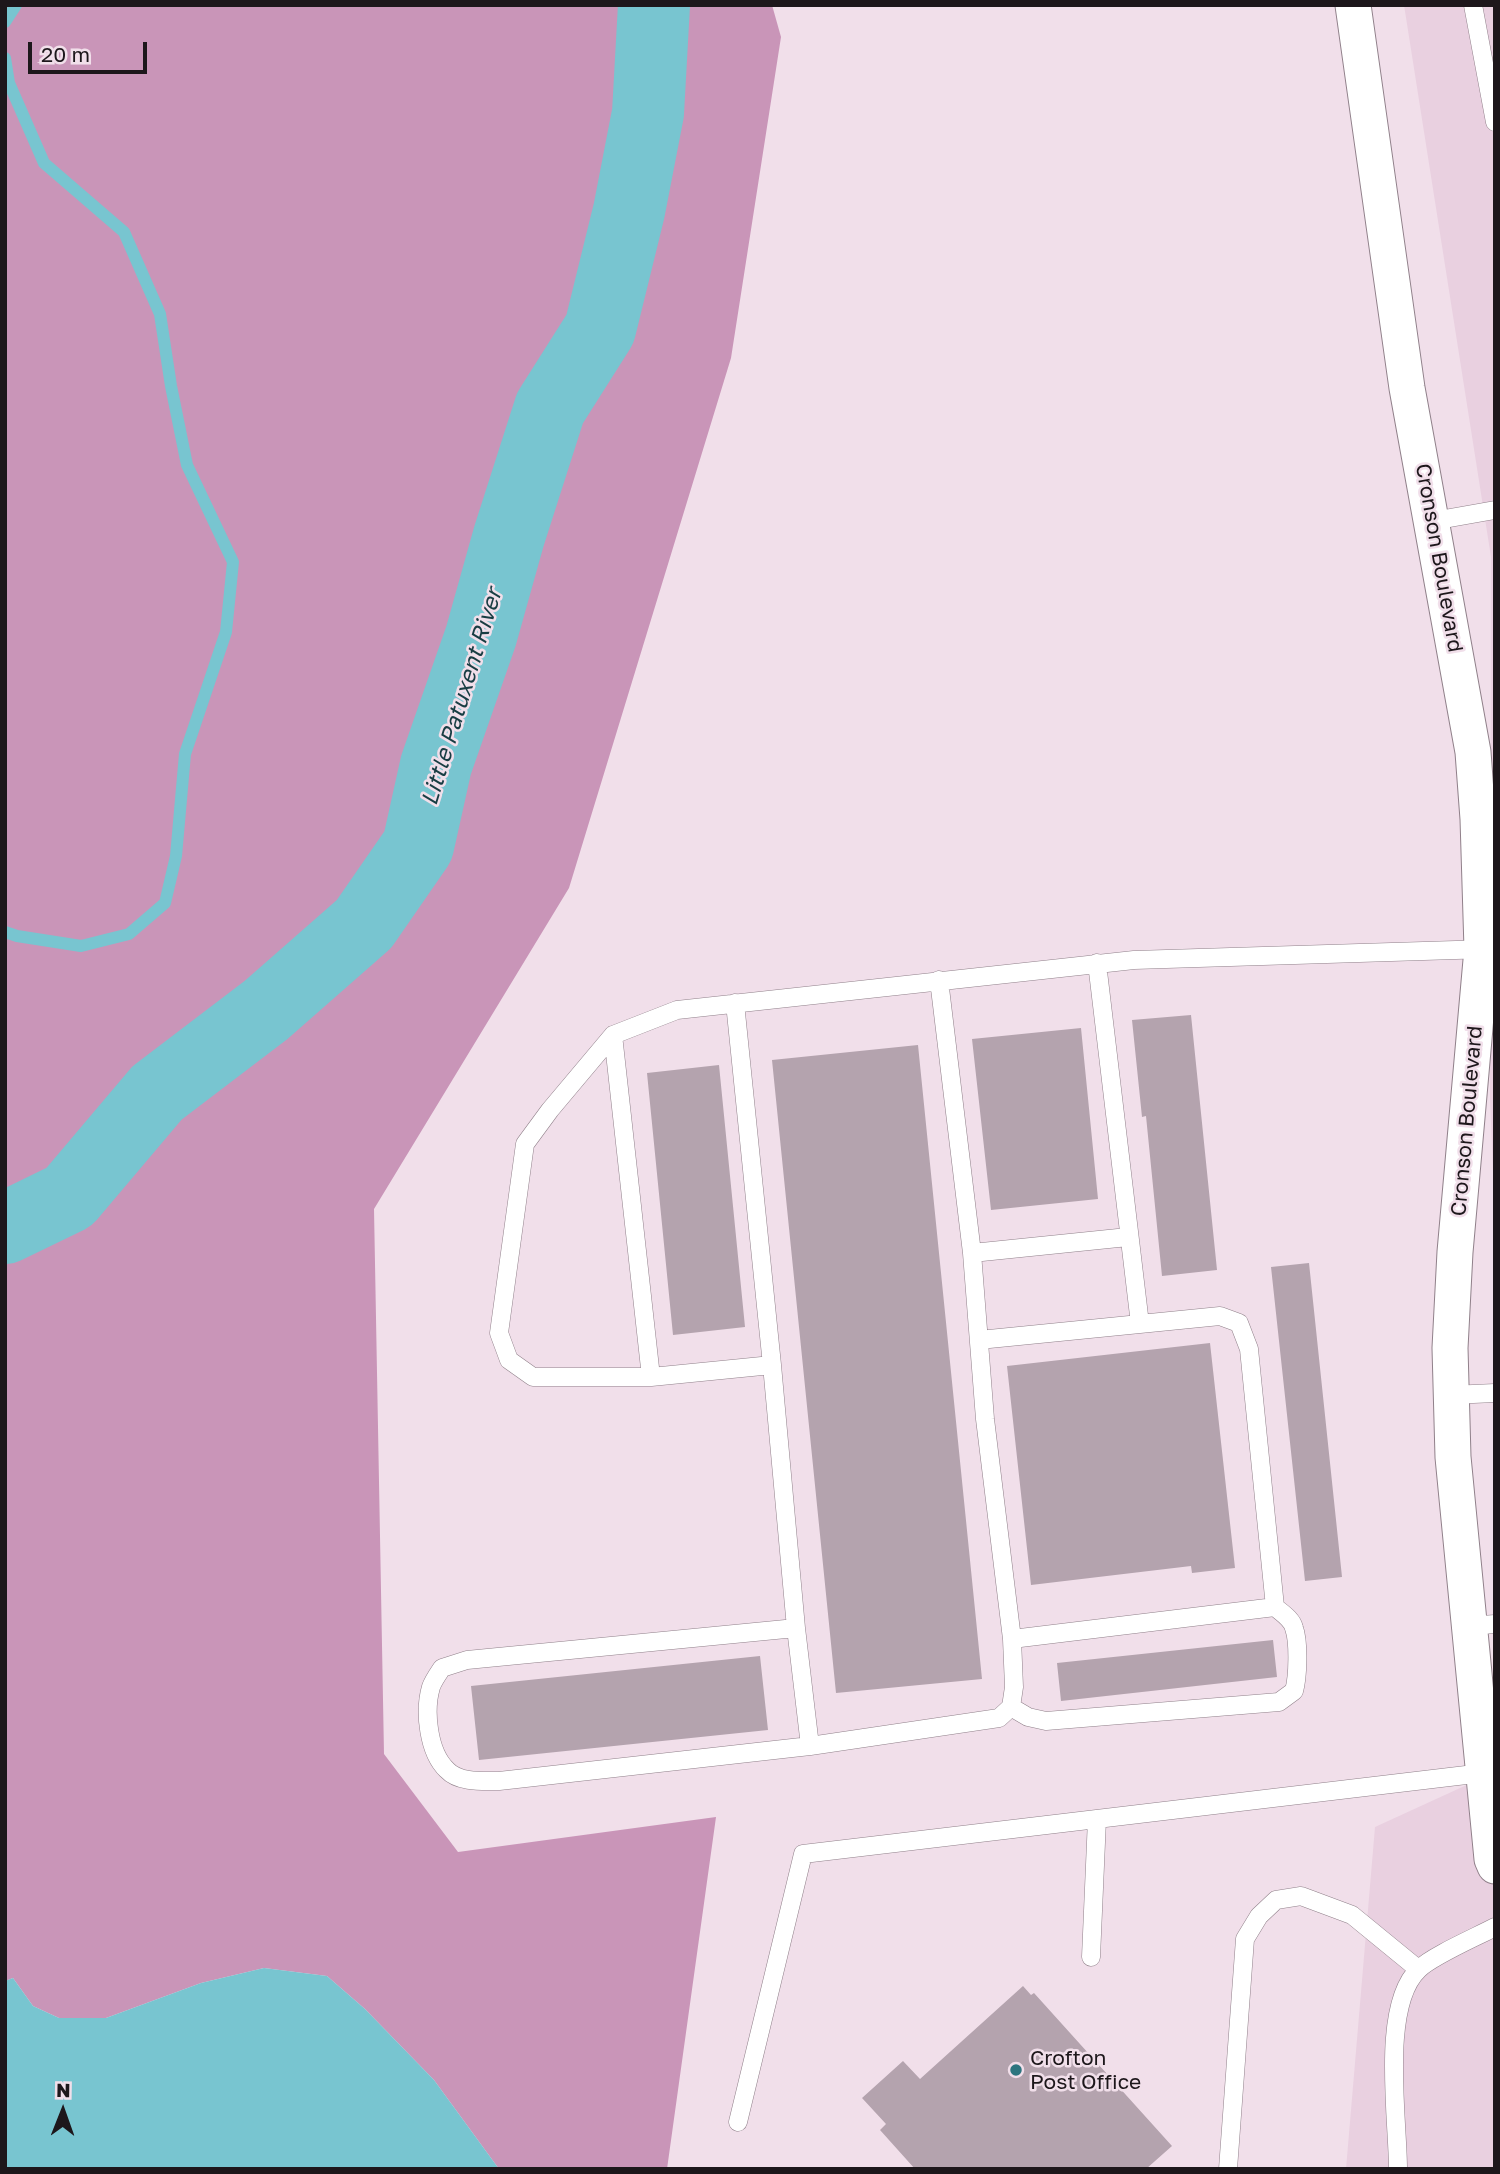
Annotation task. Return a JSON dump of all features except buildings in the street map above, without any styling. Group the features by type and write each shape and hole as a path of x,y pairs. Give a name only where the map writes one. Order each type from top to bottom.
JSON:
{"street":[{"name":"Cronson Boulevard","path":"1353,5 1407,388 1473,752 1488,949 1455,1252 1450,1348 1453,1457 1482,1625 1483,1773 1495,1866"}],"lane":[{"path":"1473,5 1490,72 1495,122"},
{"path":"1433,521 1495,510"},
{"path":"772,1365 651,1377 533,1377 509,1360 499,1333 525,1144 613,1035 677,1010 1097,963 1488,949"},
{"path":"1097,963 1140,1324"},
{"path":"796,1628 467,1660 442,1668 431,1687 428,1713 435,1753 448,1772 473,1781 499,1781 810,1746 999,1718 1011,1707 1014,1687 1012,1639 985,1419 972,1253 939,980"},
{"path":"735,1003 810,1746"},
{"path":"613,1035 651,1377"},
{"path":"972,1253 1128,1237"},
{"path":"979,1340 1220,1316 1239,1323 1249,1349 1275,1607 1294,1628 1298,1677 1294,1691 1279,1702 1046,1721 1028,1717 1011,1707"},
{"path":"1451,1395 1495,1393"},
{"path":"1012,1639 1275,1607"},
{"path":"738,2122 803,1854 1483,1773"},
{"path":"1091,1957 1097,1819"},
{"path":"1228,2169 1244,1939 1259,1916 1276,1900 1301,1896 1352,1915 1418,1969"},
{"path":"1398,2169 1393,2076 1398,2015 1405,1991 1418,1969 1495,1927"}],"shaded area":[{"path":"5,5 772,5 781,37 731,358 569,888 374,1209 384,1754 458,1852 716,1817 667,2169 499,2169 434,2080 365,2009 327,1976 264,1968 201,1983 106,2018 59,2018 33,2006 13,1978 5,1981"},
{"path":"1404,5 1495,5 1495,1222 1490,1098 1491,557"},
{"path":"1495,1772 1495,2169 1346,2169 1375,1827"}],"water":[{"path":"264,1968 327,1976 365,2009 434,2080 499,2169 5,2169 5,1981 13,1978 33,2006 59,2018 106,2018 201,1983"}],"waterway":[{"path":"5,22 16,5"},
{"name":"Little Patuxent River","path":"5,1228 69,1197 157,1093 266,1010 364,924 418,846 436,765 481,636 509,536 550,408 600,329 629,211 648,113 654,5"},
{"path":"5,58 9,83 44,163 124,232 160,314 187,465 233,562 226,632 185,754 176,856 165,903 129,934 81,946 5,932"}],"place":[{"name":"Crofton Post Office","path":"1016,2070"}]}
